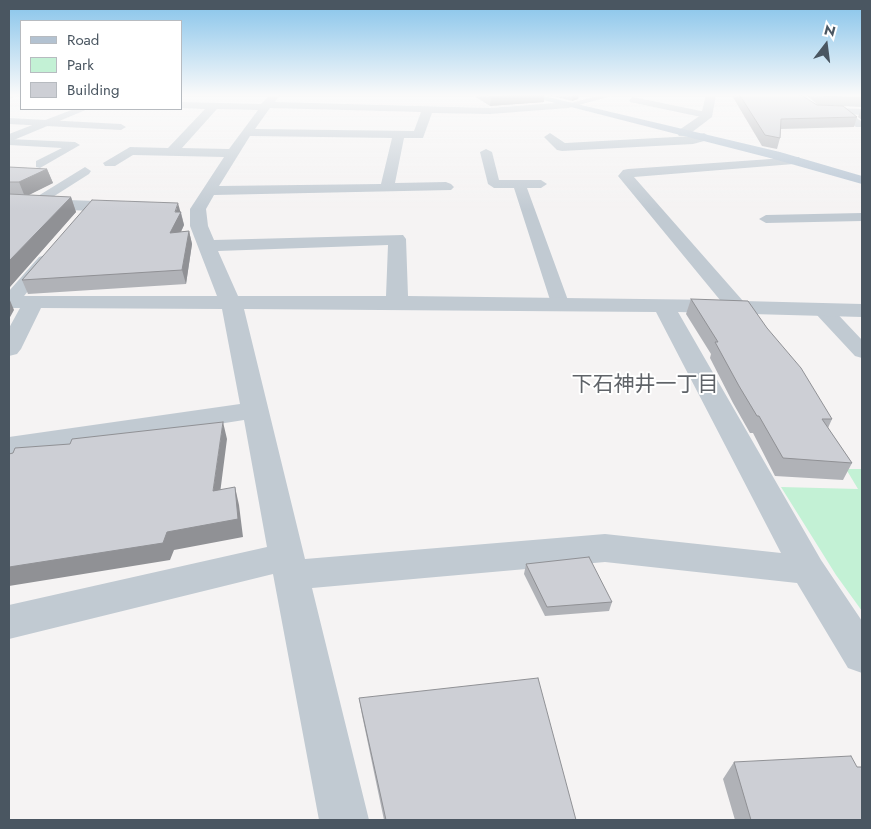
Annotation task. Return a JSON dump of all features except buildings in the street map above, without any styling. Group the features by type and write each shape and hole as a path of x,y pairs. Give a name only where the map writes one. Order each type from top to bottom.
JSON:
{"main road":[{"path":"690,134 794,160 862,180"}],"street":[{"path":"9,140 23,134"},
{"path":"172,152 189,134"},
{"path":"245,134 195,202 199,226 230,301 256,410 344,820"},
{"path":"386,188 399,134"},
{"path":"110,162 130,151 172,152 239,142 419,134"},
{"path":"550,137 562,147 704,137"},
{"path":"593,146 628,173 794,160"},
{"path":"628,173 625,176 737,307"},
{"path":"195,202 386,188 446,187"},
{"path":"9,203 140,207"},
{"path":"207,246 397,239 397,302"},
{"path":"9,302 560,303 862,310"},
{"path":"9,349 34,302"},
{"path":"664,306 808,570 862,655"},
{"path":"9,447 256,410"},
{"path":"9,622 289,565 605,548 808,570"}],"lane":[{"path":"9,140 75,145 40,164"},
{"path":"486,152 494,184 541,184"},
{"path":"32,204 85,171"},
{"path":"519,184 560,303"},
{"path":"79,220 92,206"},
{"path":"766,219 862,217"},
{"path":"9,302 53,250"},
{"path":"822,308 862,352"}],"green space":[{"path":"846,469 862,469 862,611 836,575 781,487 858,489"}],"district":[{"name":"下石神井一丁目","path":"645,386"}]}
